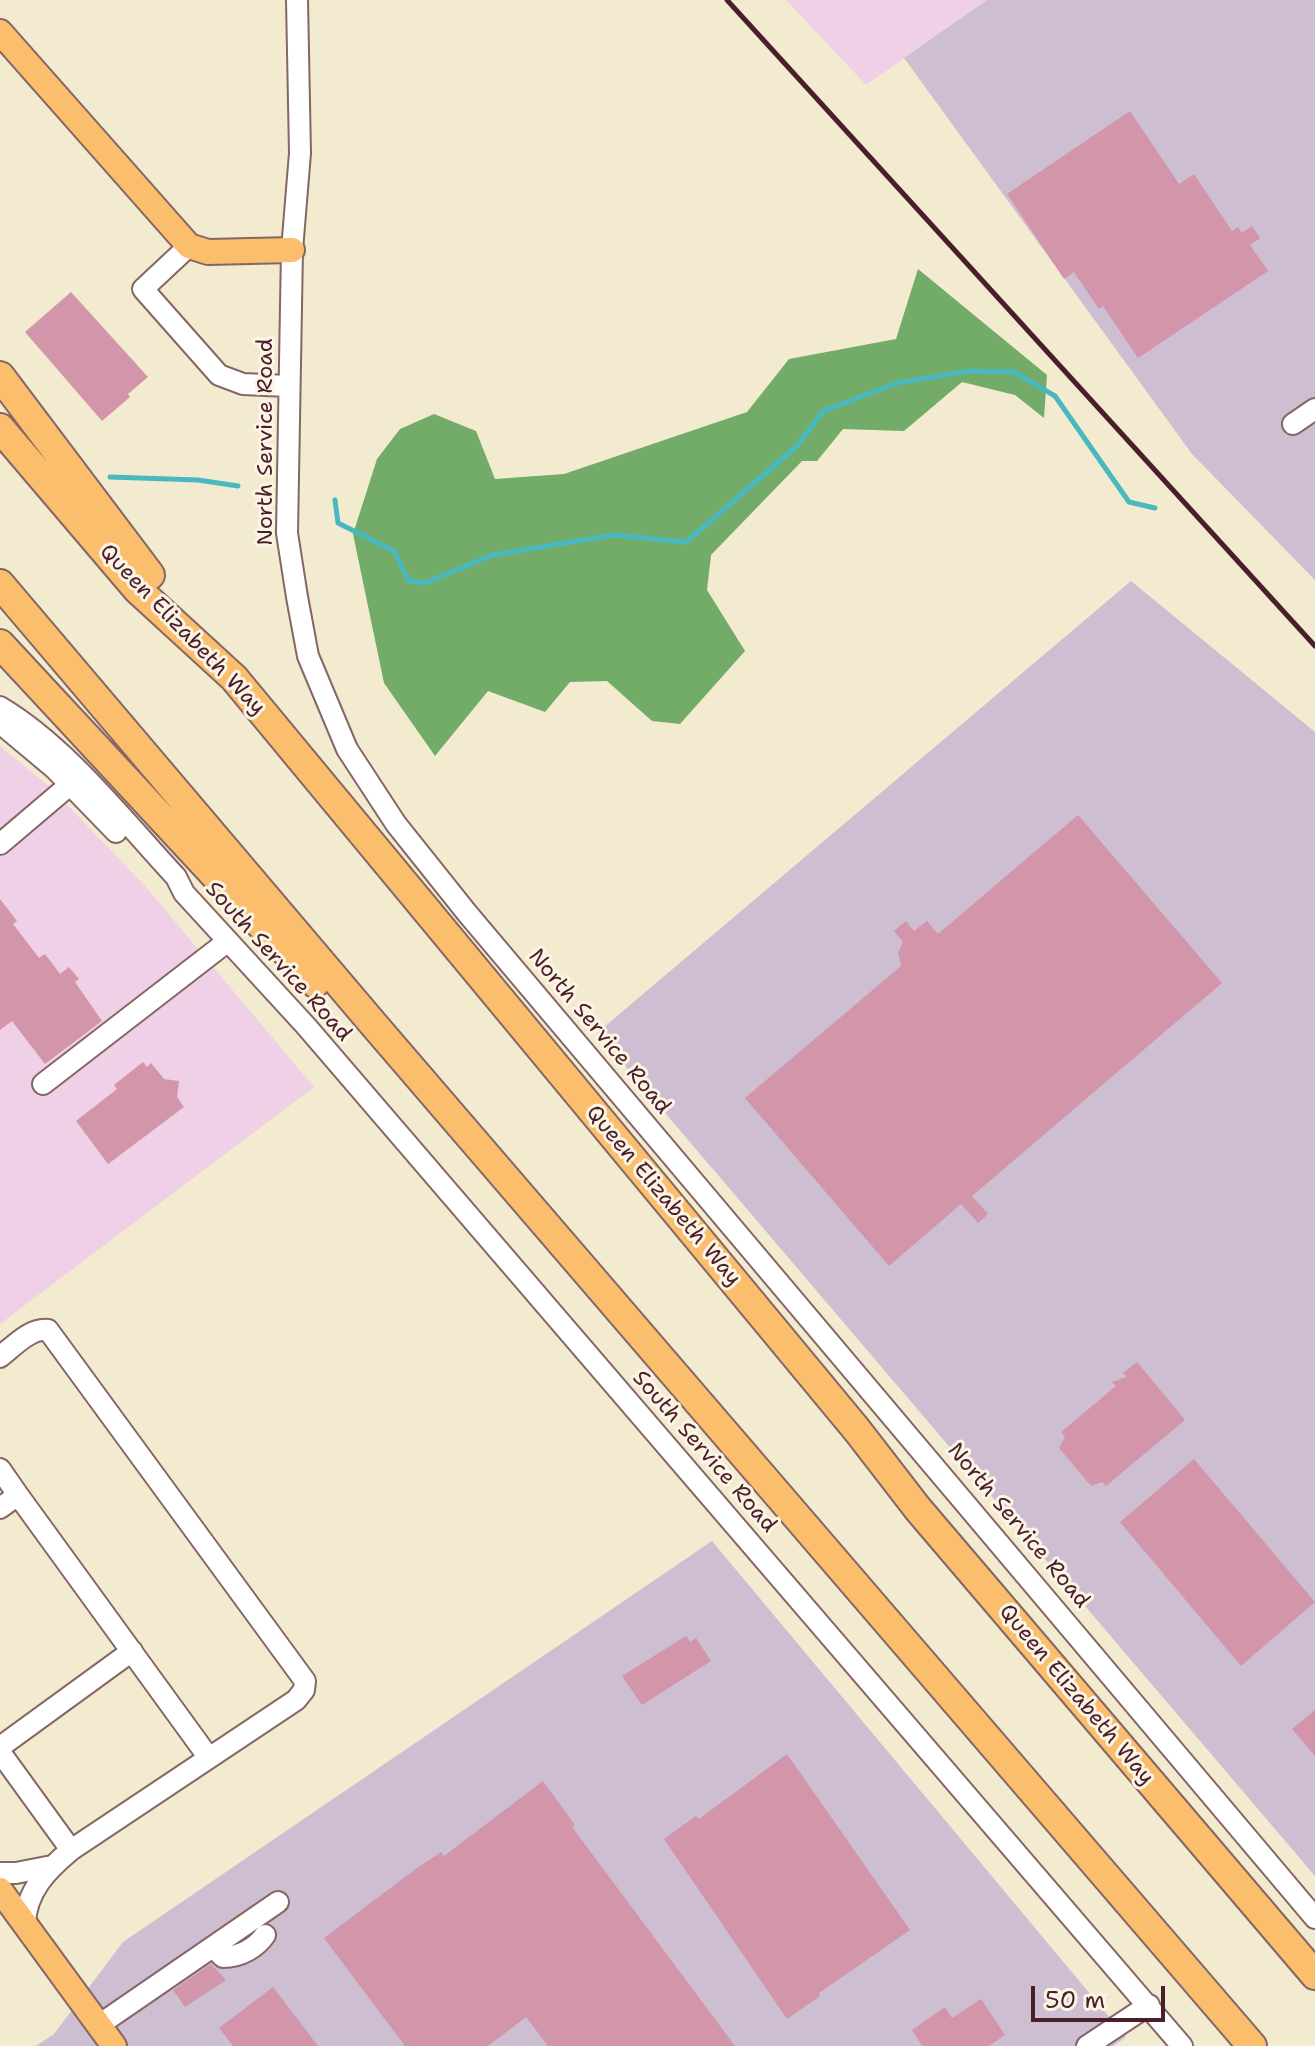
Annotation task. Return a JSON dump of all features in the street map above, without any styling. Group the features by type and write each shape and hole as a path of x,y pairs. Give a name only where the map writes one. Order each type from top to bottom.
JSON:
{"highway":[{"path":"0,376 113,529 234,678"},
{"name":"Queen Elizabeth Way","path":"0,428 138,590 234,678 857,1430 918,1509 1315,1975"},
{"path":"0,584 375,1026 1252,2046"},
{"path":"0,644 314,982 375,1026"}],"main road":[{"path":"0,32 189,246 208,252 292,250"},
{"path":"0,1890 114,2046"}],"street":[{"name":"North Service Road","path":"297,0 300,153 292,250 287,533 308,656 347,749 396,824 467,913 1315,1918"},
{"path":"189,246 143,289 219,375 243,384 288,386"},
{"path":"1293,424 1315,409"},
{"name":"South Service Road","path":"0,707 44,738 75,780"},
{"name":"South Service Road","path":"0,723 75,780 176,877 184,893 306,1026 1182,2046"},
{"path":"0,844 75,780"},
{"path":"43,1084 228,941"},
{"path":"0,1357 30,1334 39,1329 48,1330 305,1681 304,1690 296,1700 71,1850 52,1866 30,1897 25,1924"},
{"path":"0,1469 209,1758"},
{"path":"0,1508 18,1495"},
{"path":"71,1850 0,1749 132,1651"},
{"path":"0,1873 52,1866"},
{"path":"99,2025 278,1902"},
{"path":"213,1947 223,1957 231,1957 257,1945 265,1935"},
{"path":"1087,2046 1149,2005"}],"shaded area":[{"path":"786,0 987,0 866,85"},
{"path":"987,0 1315,0 1315,580 1192,454 904,58"},
{"path":"1131,581 1315,732 1315,1876 597,1033"},
{"path":"0,746 50,787 145,886 314,1087 0,1324"},
{"path":"712,1541 1126,2037 1113,2046 36,2046 54,2034 123,1942"}],"green space":[{"path":"918,269 1047,375 1044,418 1015,395 962,382 904,431 843,429 817,461 802,461 711,555 707,590 745,651 680,724 652,721 607,681 570,682 545,712 488,691 435,756 384,683 353,534 377,459 400,429 434,414 476,431 495,479 564,474 747,412 789,359 896,339"}],"building":[{"path":"1130,111 1179,184 1194,174 1232,231 1238,227 1242,233 1252,226 1260,238 1250,245 1268,271 1138,358 1103,306 1099,309 1074,272 1064,279 1007,194"},
{"path":"71,292 148,377 102,421 25,332"},
{"path":"1078,815 1222,983 972,1196 988,1214 978,1223 961,1204 889,1266 745,1098 901,966 898,953 903,942 894,931 906,921 914,931 927,921 938,934"},
{"path":"0,899 17,921 13,924 39,958 45,954 60,974 69,967 79,979 75,982 102,1021 45,1064 12,1021 0,1030"},
{"path":"143,1062 147,1067 151,1063 164,1079 179,1081 177,1097 184,1107 108,1164 76,1121 117,1089 114,1085"},
{"path":"1137,1362 1185,1420 1106,1486 1102,1482 1091,1486 1059,1448 1065,1437 1061,1432 1116,1386 1112,1382 1127,1377 1123,1373"},
{"path":"1194,1459 1315,1602 1241,1666 1120,1522"},
{"path":"686,1636 690,1642 696,1638 711,1661 642,1705 622,1676"},
{"path":"1315,1710 1315,1756 1292,1729"},
{"path":"787,1754 910,1930 787,2019 664,1839 696,1816 699,1819"},
{"path":"543,1781 575,1825 572,1827 735,2046 548,2046 526,2017 488,2046 405,2046 324,1938 417,1868 441,1852 444,1856"},
{"path":"211,1964 226,1980 185,2007 173,1990"},
{"path":"273,1987 318,2046 233,2046 219,2028"},
{"path":"981,1999 1005,2035 989,2046 922,2046 912,2030 945,2007 952,2018"}],"waterway":[{"path":"335,500 338,523 394,551 409,581 425,583 492,555 614,535 686,542 797,446 823,411 897,383 969,371 1014,372 1055,396 1129,502 1155,508"},
{"path":"110,477 198,480 238,486"}],"railway":[{"path":"727,0 1315,646"}]}
